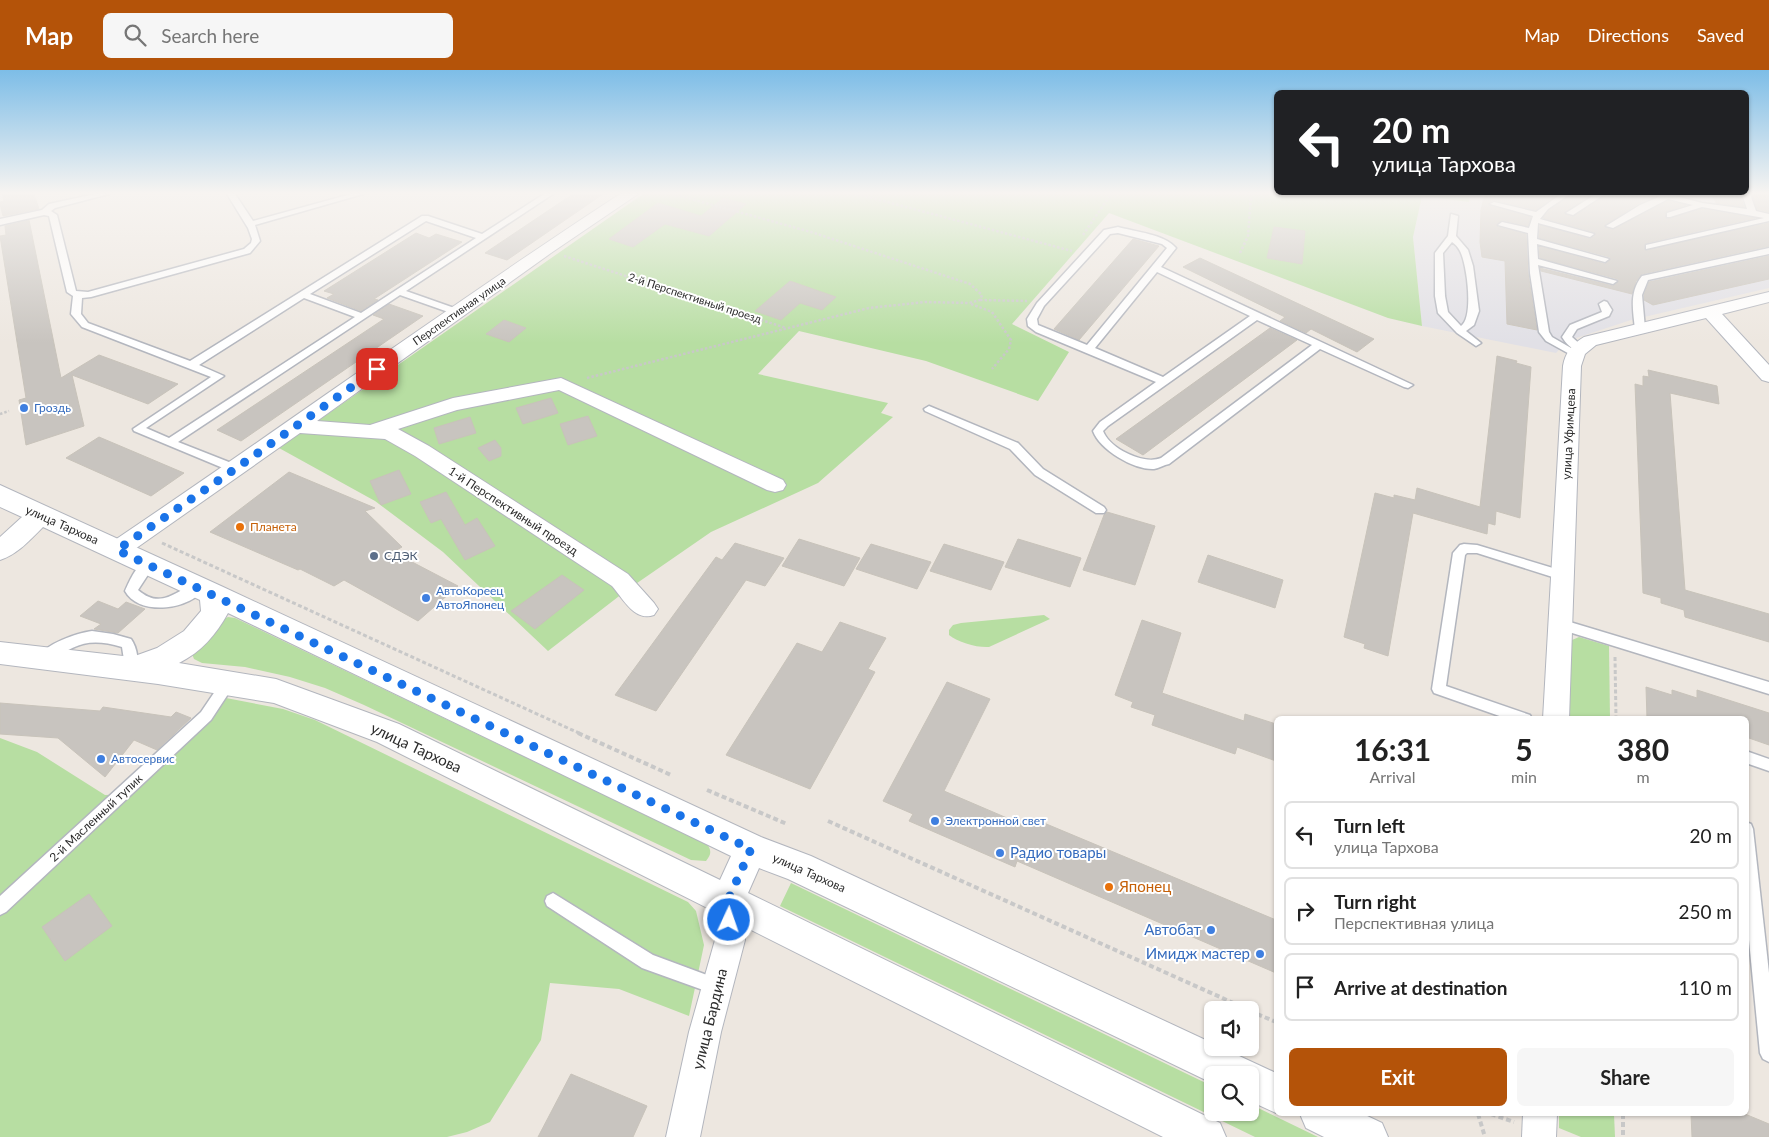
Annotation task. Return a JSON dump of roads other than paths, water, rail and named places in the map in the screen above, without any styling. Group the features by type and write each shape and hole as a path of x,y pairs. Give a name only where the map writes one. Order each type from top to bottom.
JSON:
{"main road":[{"name":"улица Тархова","path":"0,494 9,501 205,590 751,849 799,867 1219,1066"},
{"path":"0,550 12,542 40,515"},
{"path":"130,669 157,662 173,654 199,634 216,610 215,602 205,590"},
{"name":"улица Тархова","path":"0,653 228,682 276,691 388,733 1206,1137"},
{"path":"728,900 751,849"},
{"path":"1259,1085 1274,1092"},
{"path":"1324,1116 1368,1137"}],"street":[{"name":"Перспективная улица","path":"117,550 297,426 554,244"},
{"path":"1577,351 1590,341 1769,298"},
{"path":"1711,312 1769,376"},
{"name":"улица Уфимцева","path":"1556,716 1572,366 1577,351"},
{"path":"370,432 453,404 561,384 775,485"},
{"name":"1-й Перспективный проезд","path":"297,426 389,433 422,451 620,580 646,609"},
{"name":"улица Бардина","path":"683,1137 705,1032 730,940 728,900"}],"lane":[{"path":"60,244 72,292 78,296 97,293 247,251 255,244"},
{"path":"191,366 385,244"},
{"path":"170,442 473,244"},
{"path":"1097,244 1040,305 1032,319 1032,326 1164,381"},
{"path":"1089,349 1172,248 1169,244"},
{"path":"1446,244 1439,254 1440,296 1443,313 1460,331 1476,343"},
{"path":"1459,244 1464,250 1469,266 1474,311 1469,325 1460,331"},
{"path":"1533,244 1544,332 1549,339 1577,351"},
{"path":"1559,244 1605,259"},
{"path":"1649,247 1662,244"},
{"path":"1640,329 1638,291 1641,282 1645,278 1769,251"},
{"path":"1534,261 1613,281"},
{"path":"1156,268 1408,385"},
{"path":"399,292 458,312"},
{"path":"303,295 362,316"},
{"path":"78,296 76,314 85,325 220,376 138,429 235,469"},
{"path":"1577,351 1567,337 1573,328 1606,314 1607,310 1604,304"},
{"path":"1256,316 1104,424 1098,431 1100,439 1114,450 1142,464 1154,465 1165,461 1319,345"},
{"path":"929,409 1014,446 1040,472 1100,510"},
{"path":"1516,716 1439,689 1459,553 1464,548 1477,549 1562,575"},
{"path":"1560,624 1769,688"},
{"name":"2-й Масленный тупик","path":"0,907 206,716 228,682"},
{"path":"1749,759 1769,765"},
{"path":"1749,882 1752,936 1769,1053"},
{"path":"553,901 648,962 717,987"}],"place":[{"name":"Гроздь","path":"24,408"},
{"name":"Планета","path":"240,527"},
{"name":"СДЭК","path":"374,556"},
{"name":"АвтоКореец АвтоЯпонец","path":"426,598"},
{"name":"Автосервис","path":"101,759"},
{"name":"Электронной свет","path":"935,821"},
{"name":"Радио товары","path":"1000,853"},
{"name":"Японец","path":"1109,887"},
{"name":"Автобат","path":"1211,930"},
{"name":"Имидж мастер","path":"1260,954"}]}
